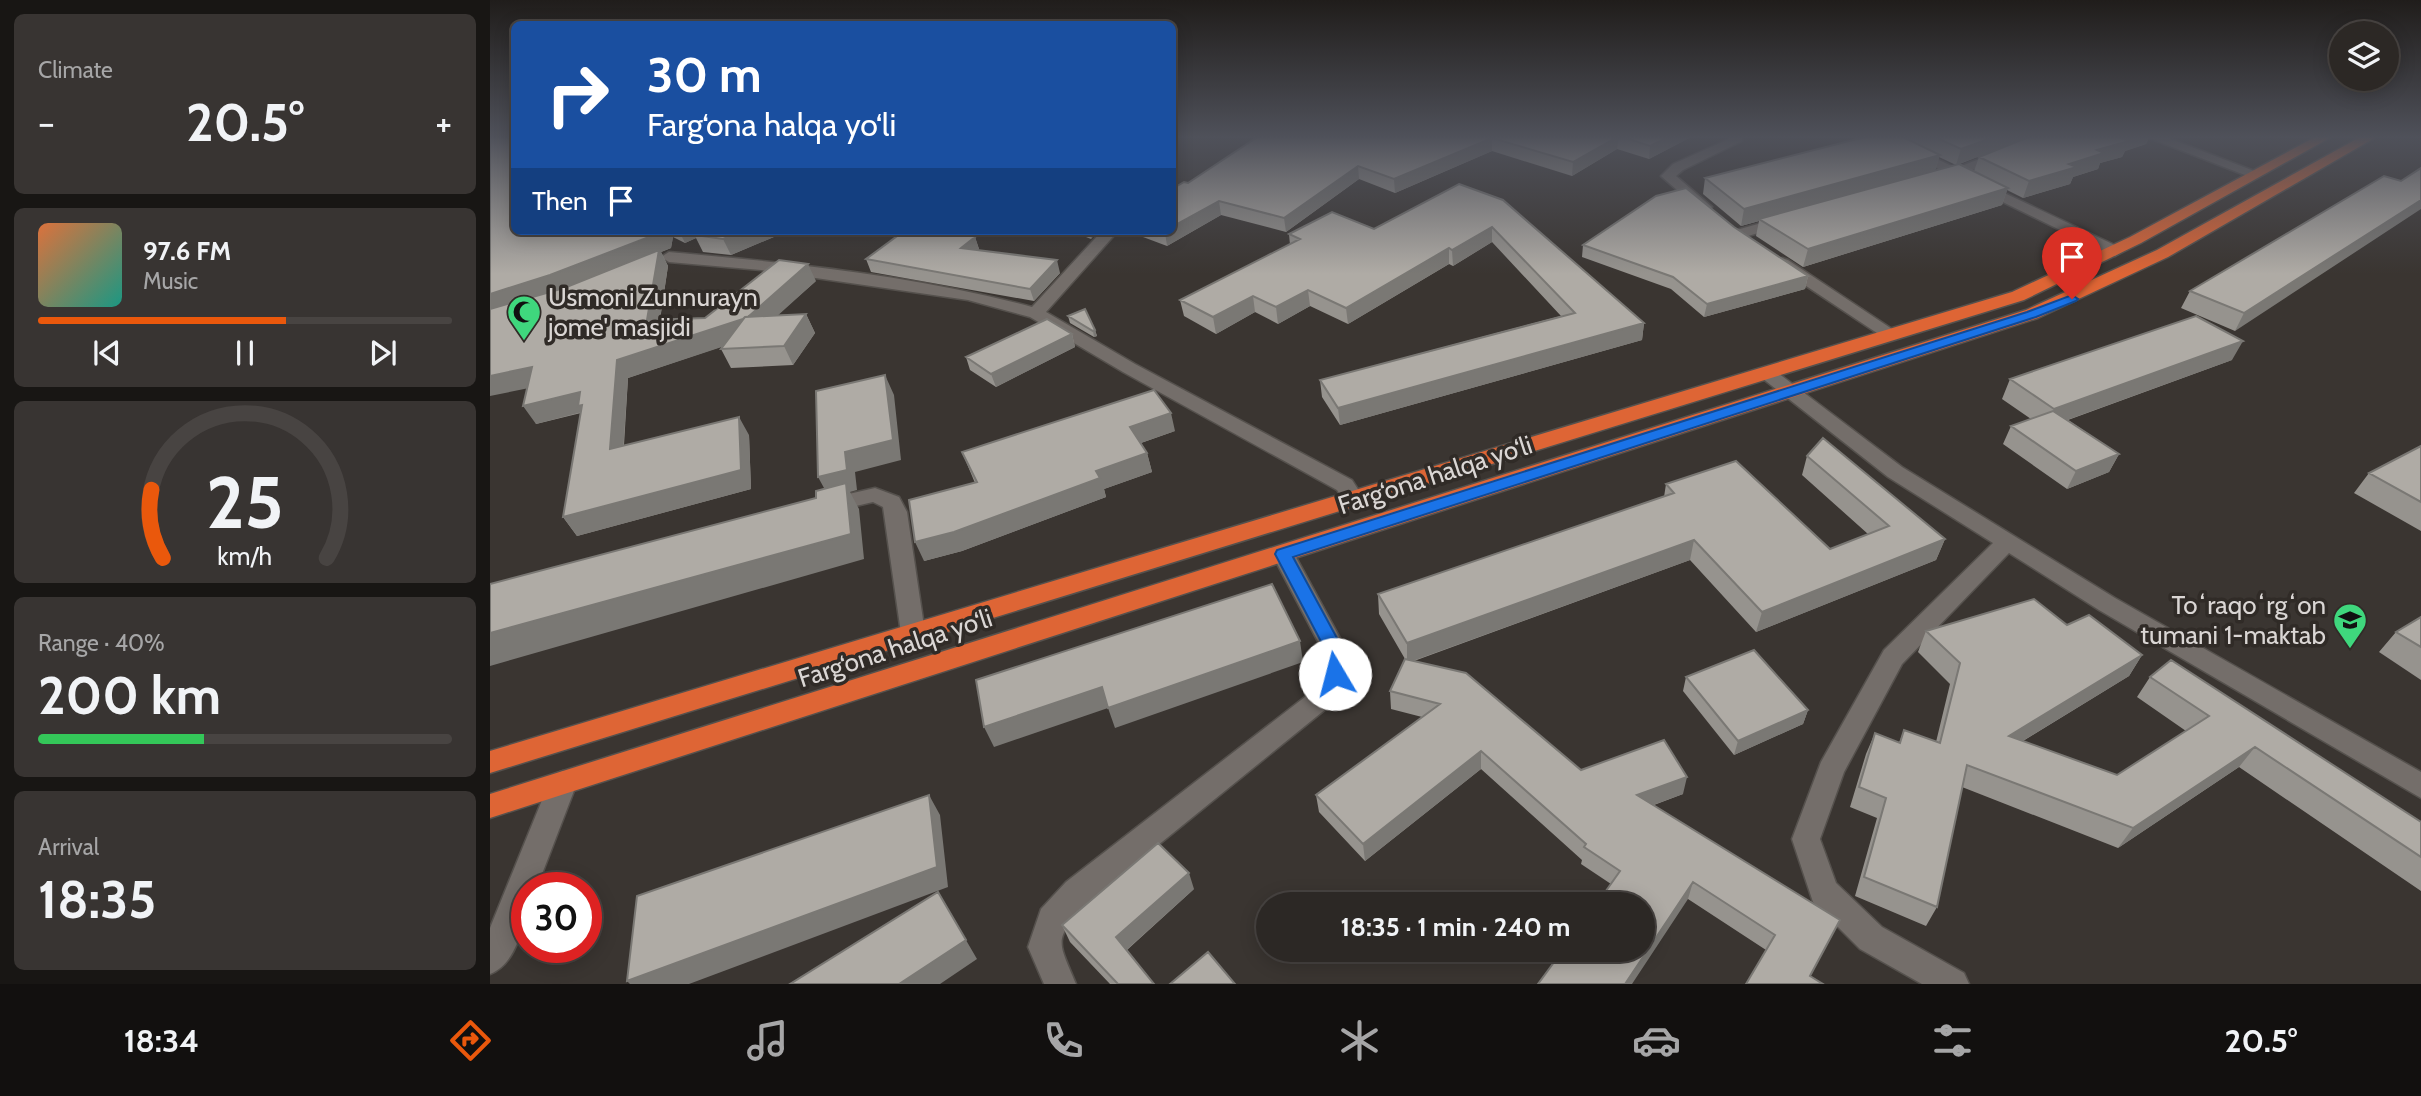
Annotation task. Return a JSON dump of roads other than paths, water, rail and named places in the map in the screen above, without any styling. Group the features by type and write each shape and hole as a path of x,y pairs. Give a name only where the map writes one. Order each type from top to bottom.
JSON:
{"highway":[{"name":"Farg‘ona halqa yo‘li","path":"490,762 2018,296 2115,251 2241,182"},
{"name":"Farg‘ona halqa yo‘li","path":"490,806 2032,314 2092,291 2288,182"}],"street":[{"path":"1675,182 1728,226 1892,335"},
{"path":"1973,182 2115,251"},
{"path":"1728,226 1802,216"},
{"path":"1036,313 1106,235"},
{"path":"702,244 662,260 761,265 969,295 1036,313 1141,374 1345,485 1352,498"},
{"path":"1768,374 1895,472 2107,604 2421,786"},
{"path":"801,513 876,495 891,502 896,512 913,633"},
{"path":"1953,984 1871,938 1824,892 1806,839 1831,770 1893,657 2007,542"},
{"path":"1060,984 1044,947 1052,919 1077,892 1323,698 1335,674 1335,651 1283,554"},
{"path":"490,958 496,952 563,783"}],"place":[{"name":"Usmoni Zunnurayn jome' masjidi","path":"524,342"},
{"name":"Toʻraqoʻrgʻon tumani 1-maktab","path":"2350,650"}]}
